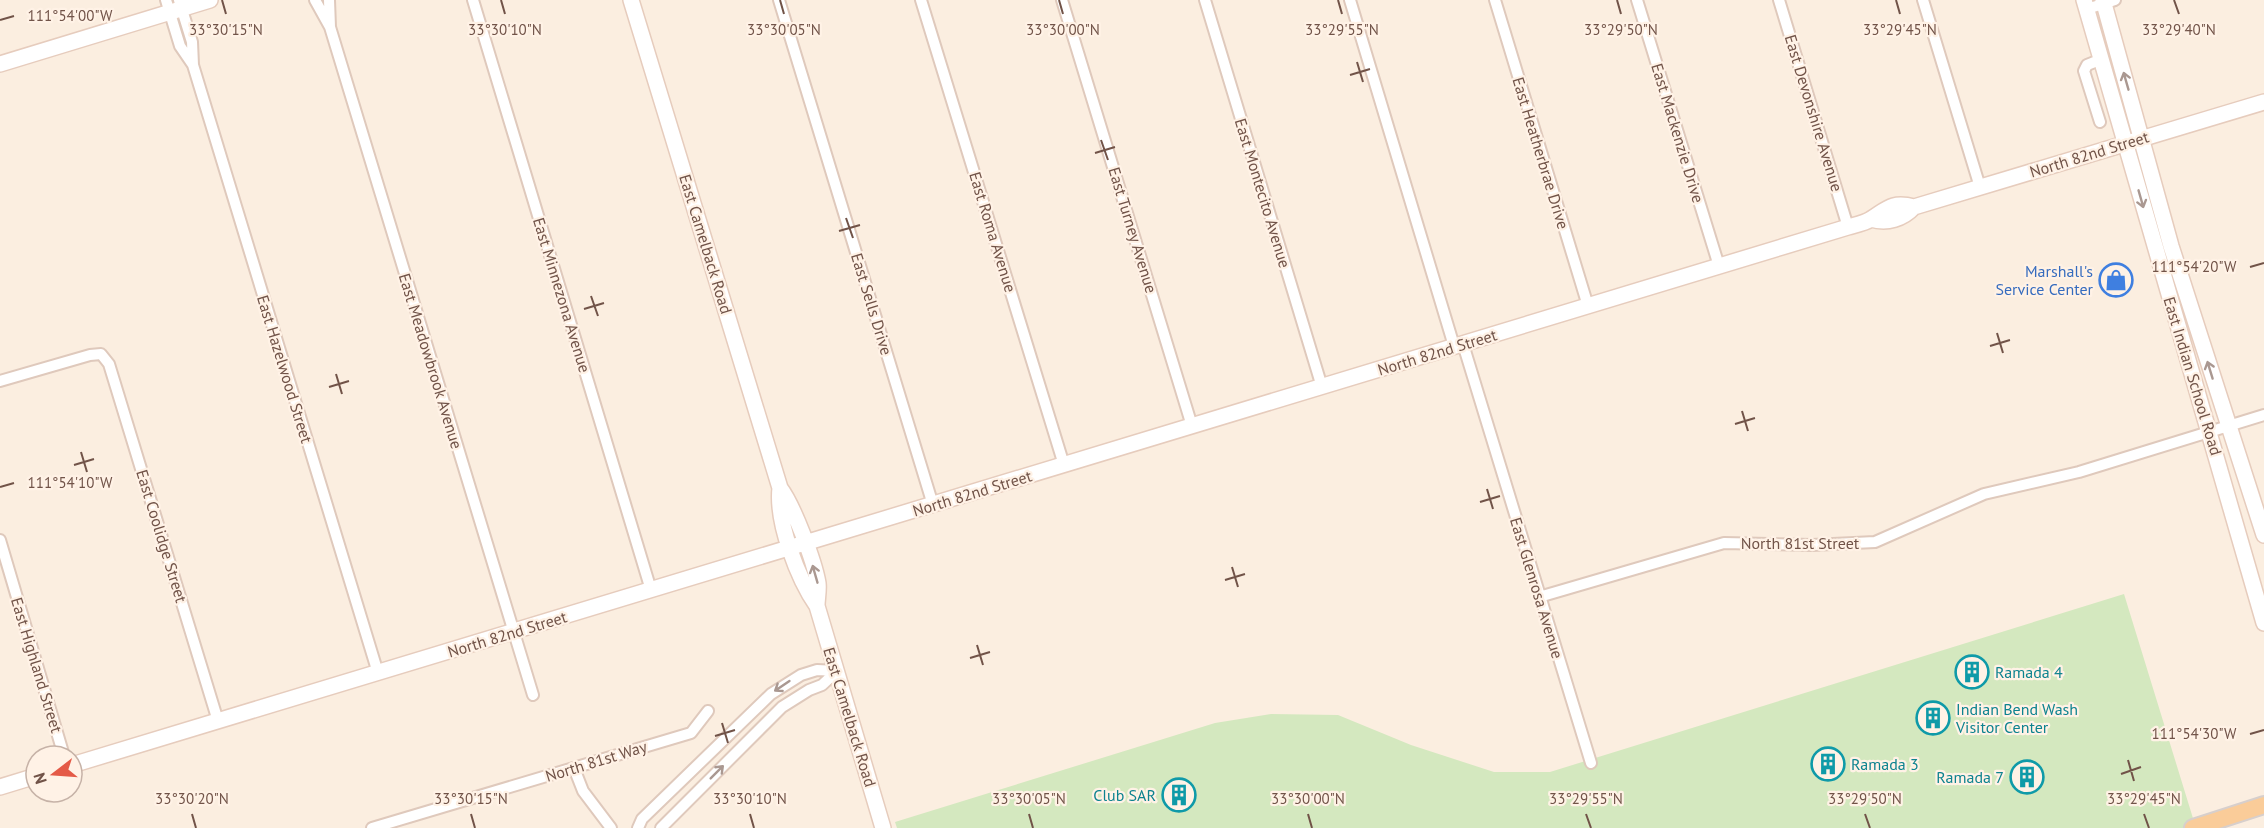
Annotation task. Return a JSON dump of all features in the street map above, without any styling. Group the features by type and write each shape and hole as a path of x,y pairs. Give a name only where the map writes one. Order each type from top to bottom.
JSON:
{"main road":[{"path":"2193,828 2264,805"}],"street":[{"path":"0,63 174,5 210,0"},
{"name":"East Meadowbrook Avenue","path":"315,0 330,27 533,695"},
{"name":"East Meadowbrook Avenue","path":"329,0 330,27"},
{"name":"East Minnezona Avenue","path":"473,0 651,590"},
{"name":"East Camelback Road","path":"631,0 780,488 791,501 798,546 818,585 817,606 884,828"},
{"name":"East Sells Drive","path":"779,0 933,505"},
{"name":"East Roma Avenue","path":"921,0 1064,465"},
{"name":"East Turney Avenue","path":"1062,0 1192,426"},
{"name":"East Montecito Avenue","path":"1205,0 1322,387"},
{"name":"East Glenrosa Avenue","path":"1350,0 1591,763"},
{"name":"East Heatherbrae Drive","path":"1495,0 1588,306"},
{"name":"East Mackenzie Drive","path":"1637,0 1719,266"},
{"name":"East Devonshire Avenue","path":"1779,0 1848,227"},
{"path":"1923,0 1980,187"},
{"path":"2086,4 2107,1"},
{"name":"East Indian School Road","path":"2107,1 2171,246 2264,534"},
{"name":"East Indian School Road","path":"2086,4 2211,432 2264,623"},
{"name":"East Hazelwood Street","path":"174,5 192,42 193,65 378,673"},
{"path":"2100,122 2084,71 2087,65 2102,59"},
{"name":"North 82nd Street","path":"84,761 1871,219 1883,223 1906,215 1914,207 2264,102"},
{"name":"East Coolidge Street","path":"0,381 101,354 109,364 218,721"},
{"name":"North 81st Street","path":"1539,597 1724,543 1812,545 1875,542 1984,494 2079,472 2264,415"},
{"name":"East Highland Street","path":"0,540 60,744"},
{"path":"638,828 642,819 771,694 801,675 817,670 837,671"},
{"path":"661,828 782,707 808,690 822,685 837,671"},
{"name":"North 81st Way","path":"372,828 691,732 708,711"},
{"path":"574,768 583,791 611,828"},
{"path":"0,787 24,780"}],"green space":[{"path":"2124,594 2196,828 897,828 895,822 1215,723 1271,714 1338,715 1411,745 1494,772 1550,772"}],"place":[{"name":"Marshall's Service Center","path":"2116,280"},
{"name":"Ramada 4","path":"1972,672"},
{"name":"Indian Bend Wash Visitor Center","path":"1933,718"},
{"name":"Ramada 3","path":"1828,764"},
{"name":"Ramada 7","path":"2027,777"},
{"name":"Club SAR","path":"1179,795"}]}
